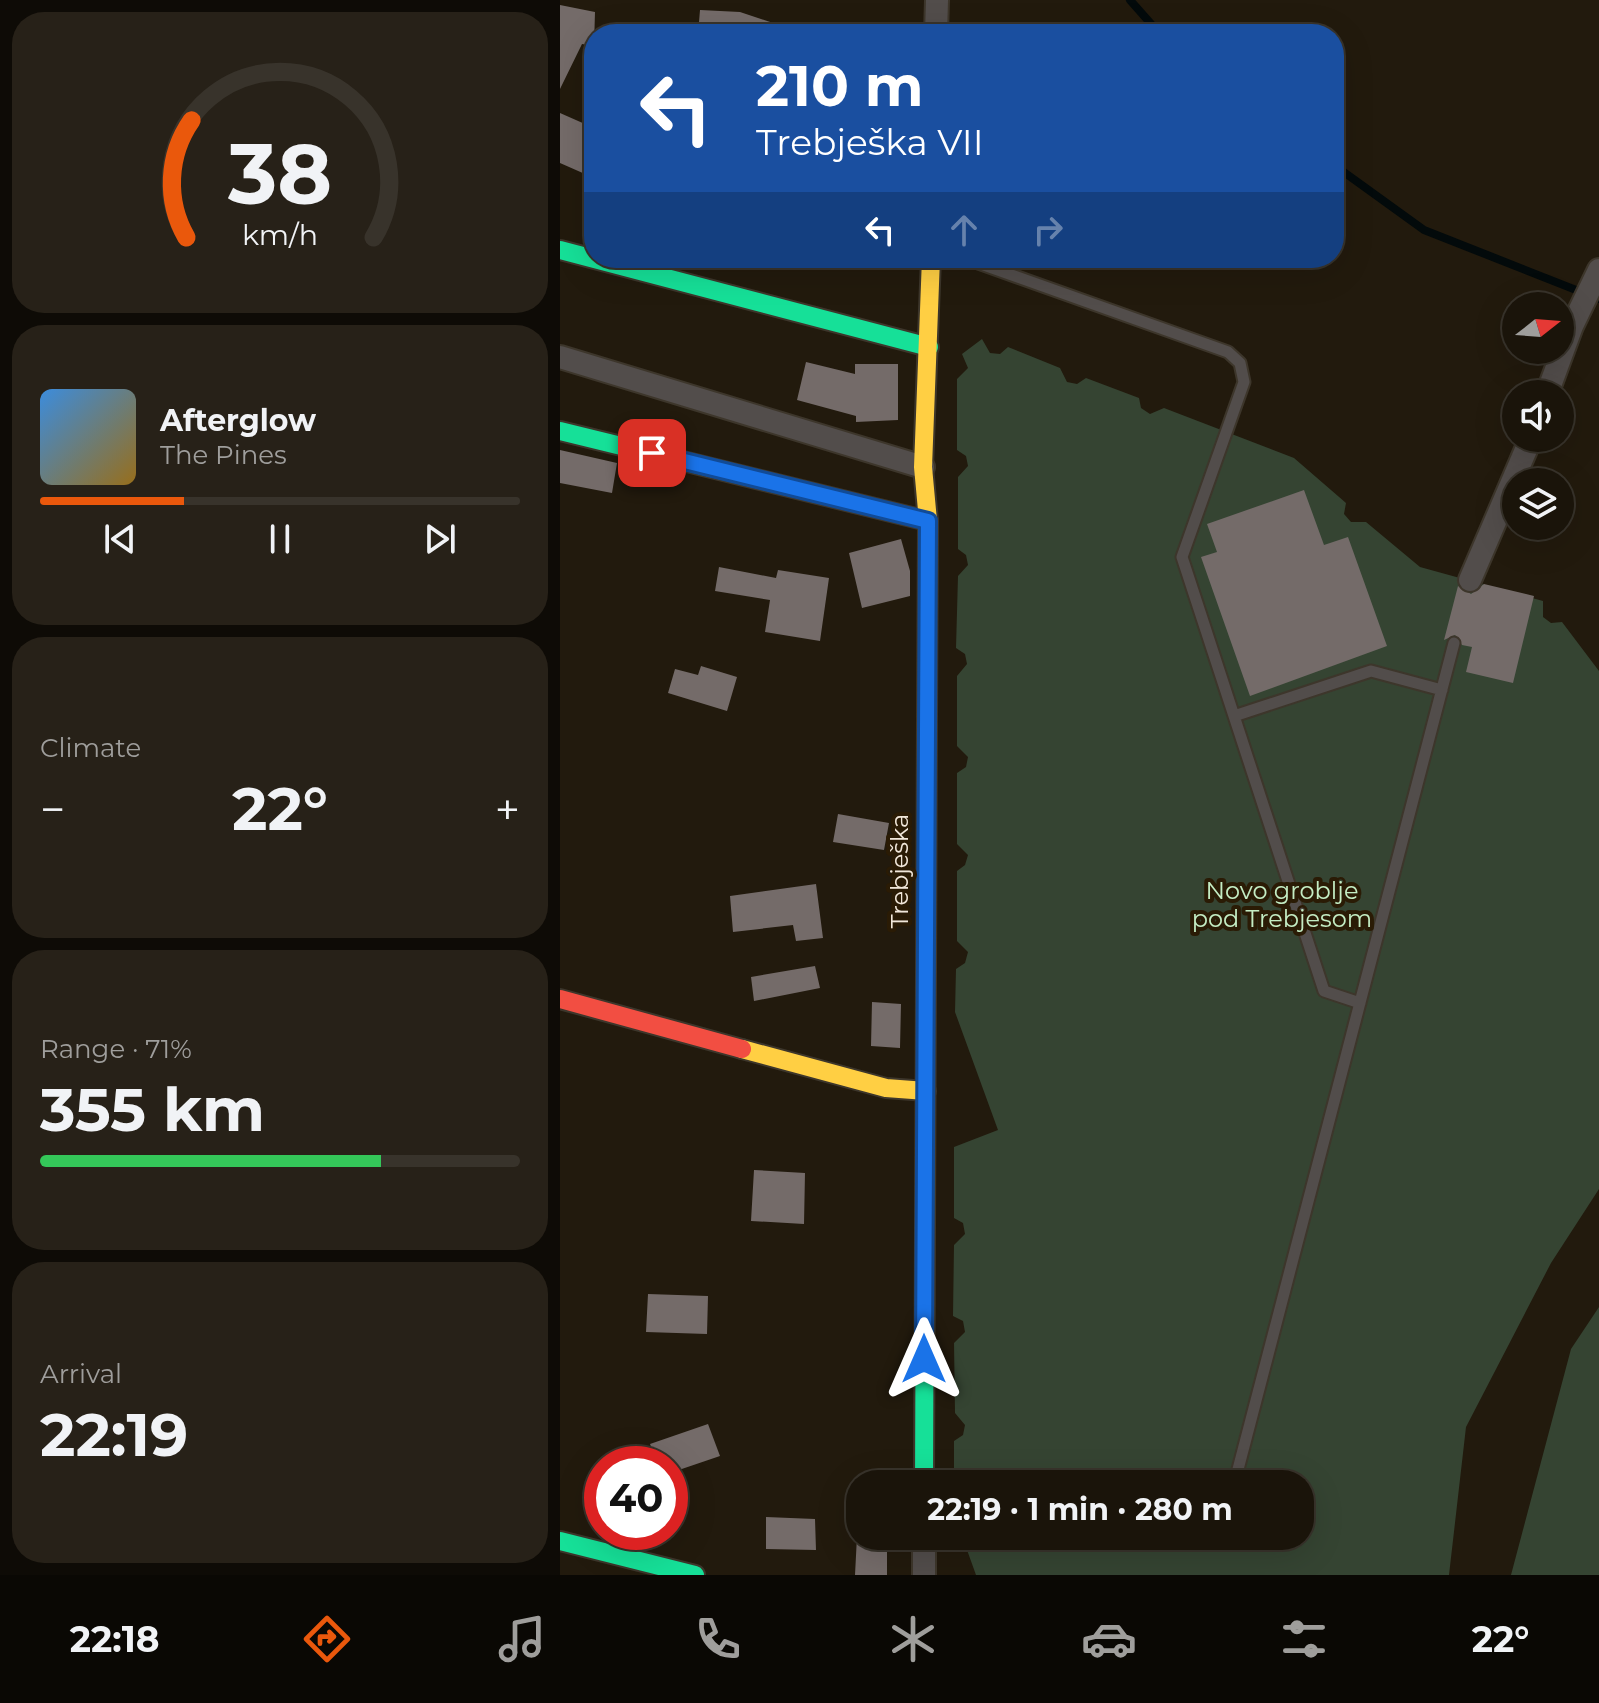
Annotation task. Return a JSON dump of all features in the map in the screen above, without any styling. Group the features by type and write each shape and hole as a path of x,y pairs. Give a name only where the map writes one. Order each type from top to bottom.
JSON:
{"street":[{"path":"936,24 937,0"},
{"path":"560,250 584,256"},
{"path":"628,268 929,347"},
{"name":"Trebješka","path":"924,1470 928,521 923,467 931,268"},
{"path":"1552,380 1572,326 1599,270"},
{"path":"560,357 923,467"},
{"path":"560,431 928,521"},
{"path":"1470,580 1525,452"},
{"path":"560,999 886,1088 926,1091"},
{"path":"560,1541 695,1575"},
{"path":"924,1550 924,1575"}],"lane":[{"path":"992,268 1228,352 1240,363 1244,382 1182,557 1324,991 1360,1003"},
{"path":"1238,1470 1454,643"},
{"path":"1234,716 1371,671 1442,690"}],"green space":[{"name":"Novo groblje pod Trebjesom","path":"982,339 990,353 1000,354 1008,347 1060,368 1067,382 1077,384 1086,378 1139,398 1141,408 1150,414 1164,408 1294,458 1346,503 1344,514 1351,522 1366,522 1420,567 1543,601 1543,617 1551,623 1562,622 1599,671 1599,1189 1551,1263 1466,1427 1449,1575 976,1575 967,1550 1314,1550 1314,1470 954,1470 954,1441 963,1435 965,1425 955,1413 954,1343 965,1332 963,1321 953,1316 954,1245 965,1234 963,1223 954,1218 954,1147 998,1130 955,1012 956,969 965,963 968,952 957,941 957,871 965,865 968,855 957,844 957,773 966,767 968,757 957,746 957,676 967,664 965,654 956,648 958,576 968,565 966,555 958,549 958,477 968,466 966,456 957,450 957,379 968,368 962,354"},
{"path":"1599,1307 1599,1575 1511,1575 1571,1349"}],"building":[{"path":"560,5 595,12 595,24 584,24 584,44 560,89"},
{"path":"700,10 740,12 776,24 699,24"},
{"path":"560,113 584,124 584,174 560,163"},
{"path":"806,362 855,374 855,364 898,364 898,420 856,422 856,416 797,400"},
{"path":"560,450 617,463 612,493 560,483"},
{"path":"1304,490 1324,545 1348,537 1387,646 1250,696 1201,557 1217,552 1207,524"},
{"path":"901,539 910,571 910,596 862,608 849,553"},
{"path":"719,567 776,578 778,570 829,578 820,641 765,632 770,600 715,591"},
{"path":"1484,584 1534,596 1513,683 1466,672 1472,647 1462,645 1455,635 1444,640 1458,586 1471,594"},
{"path":"701,666 737,677 727,711 668,693 675,669 698,675"},
{"path":"838,814 889,823 884,850 833,842"},
{"path":"816,884 823,938 796,941 793,925 733,932 730,896"},
{"path":"815,966 820,988 754,1001 751,977"},
{"path":"872,1002 901,1004 900,1048 871,1046"},
{"path":"754,1170 805,1173 804,1224 751,1221"},
{"path":"648,1294 708,1296 707,1334 646,1332"},
{"path":"708,1424 720,1456 688,1467 688,1446 650,1444"},
{"path":"766,1517 815,1519 816,1550 766,1549"},
{"path":"856,1550 887,1550 887,1575 855,1575"}],"waterway":[{"path":"1130,0 1151,24"},
{"path":"1344,172 1424,230 1599,299"}],"traffic: fast":[{"path":"560,250 584,256"},
{"path":"628,268 929,347"},
{"path":"560,431 928,521"},
{"path":"924,1470 927,717"},
{"path":"560,1541 695,1575"}],"traffic: slow":[{"path":"927,717 928,521 923,467 931,268"},
{"path":"742,1049 886,1088 926,1091"}],"traffic: jam":[{"path":"560,999 742,1049"}],"route":[{"path":"652,453 928,521 924,1359"}]}
